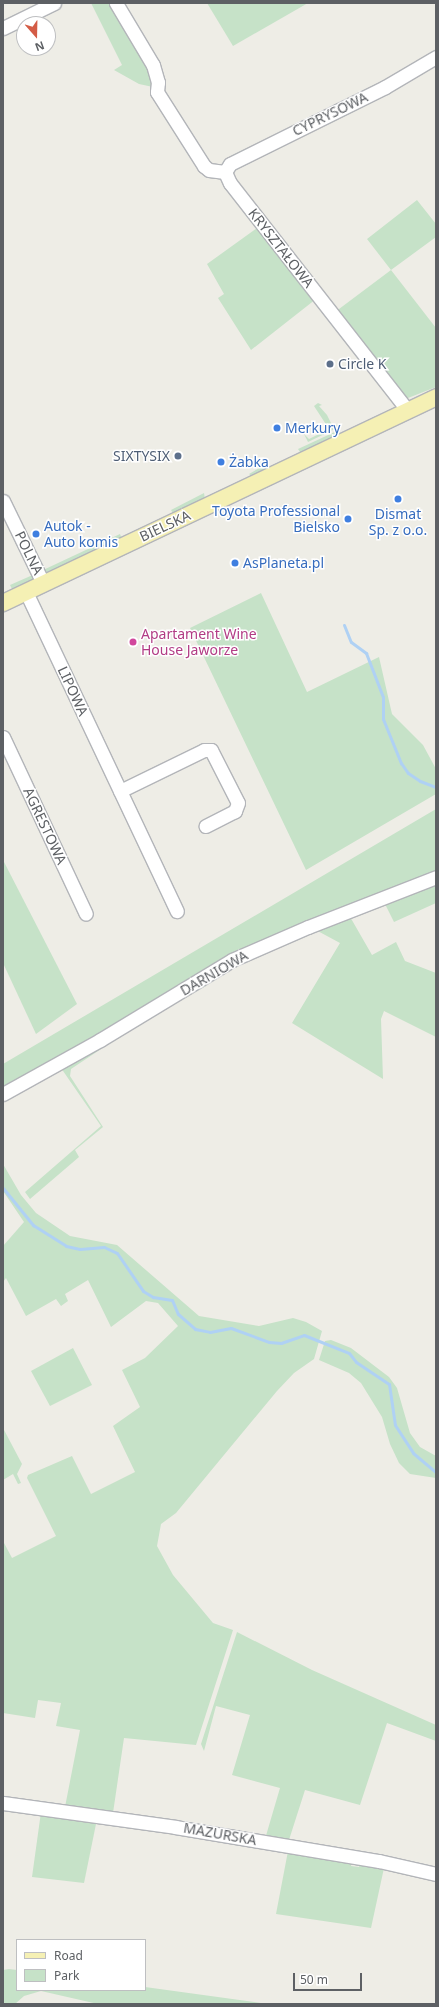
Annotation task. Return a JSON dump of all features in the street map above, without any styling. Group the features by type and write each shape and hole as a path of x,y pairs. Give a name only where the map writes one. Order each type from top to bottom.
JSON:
{"main road":[{"name":"BIELSKA","path":"3,602 436,397"}],"street":[{"path":"3,28 54,3"},
{"path":"116,3 153,65 158,82 157,92 204,166 209,170 225,172"},
{"name":"CYPRYSOWA","path":"225,172 230,164 385,87 436,57"},
{"name":"KRYSZTAŁOWA","path":"225,172 230,183 408,410"},
{"name":"POLNA","path":"3,501 43,583"},
{"name":"LIPOWA","path":"26,592 177,911"},
{"name":"AGRESTOWA","path":"3,737 86,914"},
{"path":"120,791 204,750 211,750 238,803 235,811 206,826"},
{"name":"DARNIOWA","path":"3,1094 100,1040 232,960 308,926 436,877"},
{"name":"MAZURSKA","path":"3,1803 183,1828 379,1861 436,1874"}],"green space":[{"path":"91,3 114,3 152,69 153,87 139,84 114,70 122,65"},
{"path":"207,3 308,3 233,46"},
{"path":"417,200 436,224 436,237 391,270 367,239"},
{"path":"260,226 316,299 251,350 218,298 224,294 207,264"},
{"path":"391,270 436,328 436,387 408,398 404,398 335,312"},
{"path":"318,403 322,405 319,406 327,415 333,427 339,424 339,427 308,442 304,434 309,439 329,429 314,406"},
{"path":"339,430 340,435 302,455 298,449"},
{"path":"268,463 268,469 254,478 249,474"},
{"path":"204,493 205,499 174,515 171,510"},
{"path":"120,534 122,539 48,576 41,571"},
{"path":"35,574 36,582 15,592 12,589 10,585"},
{"path":"261,593 307,692 379,657 392,714 423,745 436,769 436,794 306,870 190,628"},
{"path":"436,809 436,875 308,924 3,1086 3,1064"},
{"path":"3,860 77,1004 36,1034 3,963"},
{"path":"436,882 436,903 394,922 384,902"},
{"path":"349,915 372,955 396,942 405,961 436,973 436,1037 384,1011 381,1019 383,1079 292,1023 340,943 314,929"},
{"path":"204,984 206,986 146,1019 71,1069 70,1076 103,1127 75,1150 79,1157 30,1199 25,1192 101,1126 61,1068"},
{"path":"3,1164 21,1195 36,1213 70,1236 117,1245 199,1316 259,1326 293,1318 306,1322 322,1331 314,1359 294,1373 277,1391 176,1513 161,1524 157,1546 173,1575 213,1623 233,1630 196,1745 124,1738 113,1813 65,1807 80,1730 56,1726 61,1703 38,1700 35,1718 3,1713 3,1541 12,1558 56,1536 27,1478 28,1475 72,1456 91,1494 135,1472 113,1426 140,1407 122,1370 145,1358 178,1326 158,1303 146,1301 111,1327 88,1280 65,1294 68,1301 61,1306 56,1299 26,1316 6,1278 3,1282 3,1246 24,1222 3,1191"},
{"path":"331,1340 351,1348 389,1377 397,1388 410,1433 420,1447 436,1456 436,1478 410,1474 399,1463 390,1444 382,1417 361,1383 349,1373 319,1360 325,1341"},
{"path":"73,1348 92,1385 50,1406 31,1371"},
{"path":"3,1428 22,1464 17,1474 21,1483 18,1484 13,1474 3,1480"},
{"path":"237,1632 312,1670 436,1725 436,1741 387,1723 360,1805 305,1790 288,1843 265,1839 280,1788 232,1775 250,1715 216,1706 204,1751 201,1744"},
{"path":"41,1812 97,1819 84,1883 32,1877"},
{"path":"288,1851 352,1860 351,1866 359,1867 361,1861 384,1868 371,1928 276,1914"},
{"path":"3,1970 16,1970 16,1991 41,1991 24,1996 15,2004 3,2004"},
{"path":"146,1987 268,2004 98,2004 41,1991 146,1991"}],"waterway":[{"path":"344,625 351,642 366,653 383,697 383,719 401,763 408,773 420,781 436,787"},
{"path":"3,1188 33,1225 66,1246 80,1249 104,1247 117,1253 143,1291 153,1297 172,1300 178,1314 195,1329 210,1332 231,1328 269,1342 281,1343 304,1335 349,1353 356,1362 389,1384 395,1425 413,1453 436,1472"}],"place":[{"name":"Circle K","path":"330,364"},
{"name":"Merkury","path":"277,428"},
{"name":"SIXTYSIX","path":"178,456"},
{"name":"Żabka","path":"221,462"},
{"name":"Dismat Sp. z o.o.","path":"398,499"},
{"name":"Toyota Professional Bielsko","path":"348,519"},
{"name":"Autok - Auto komis","path":"36,534"},
{"name":"AsPlaneta.pl","path":"235,563"},
{"name":"Apartament Wine House Jaworze","path":"133,642"}]}
